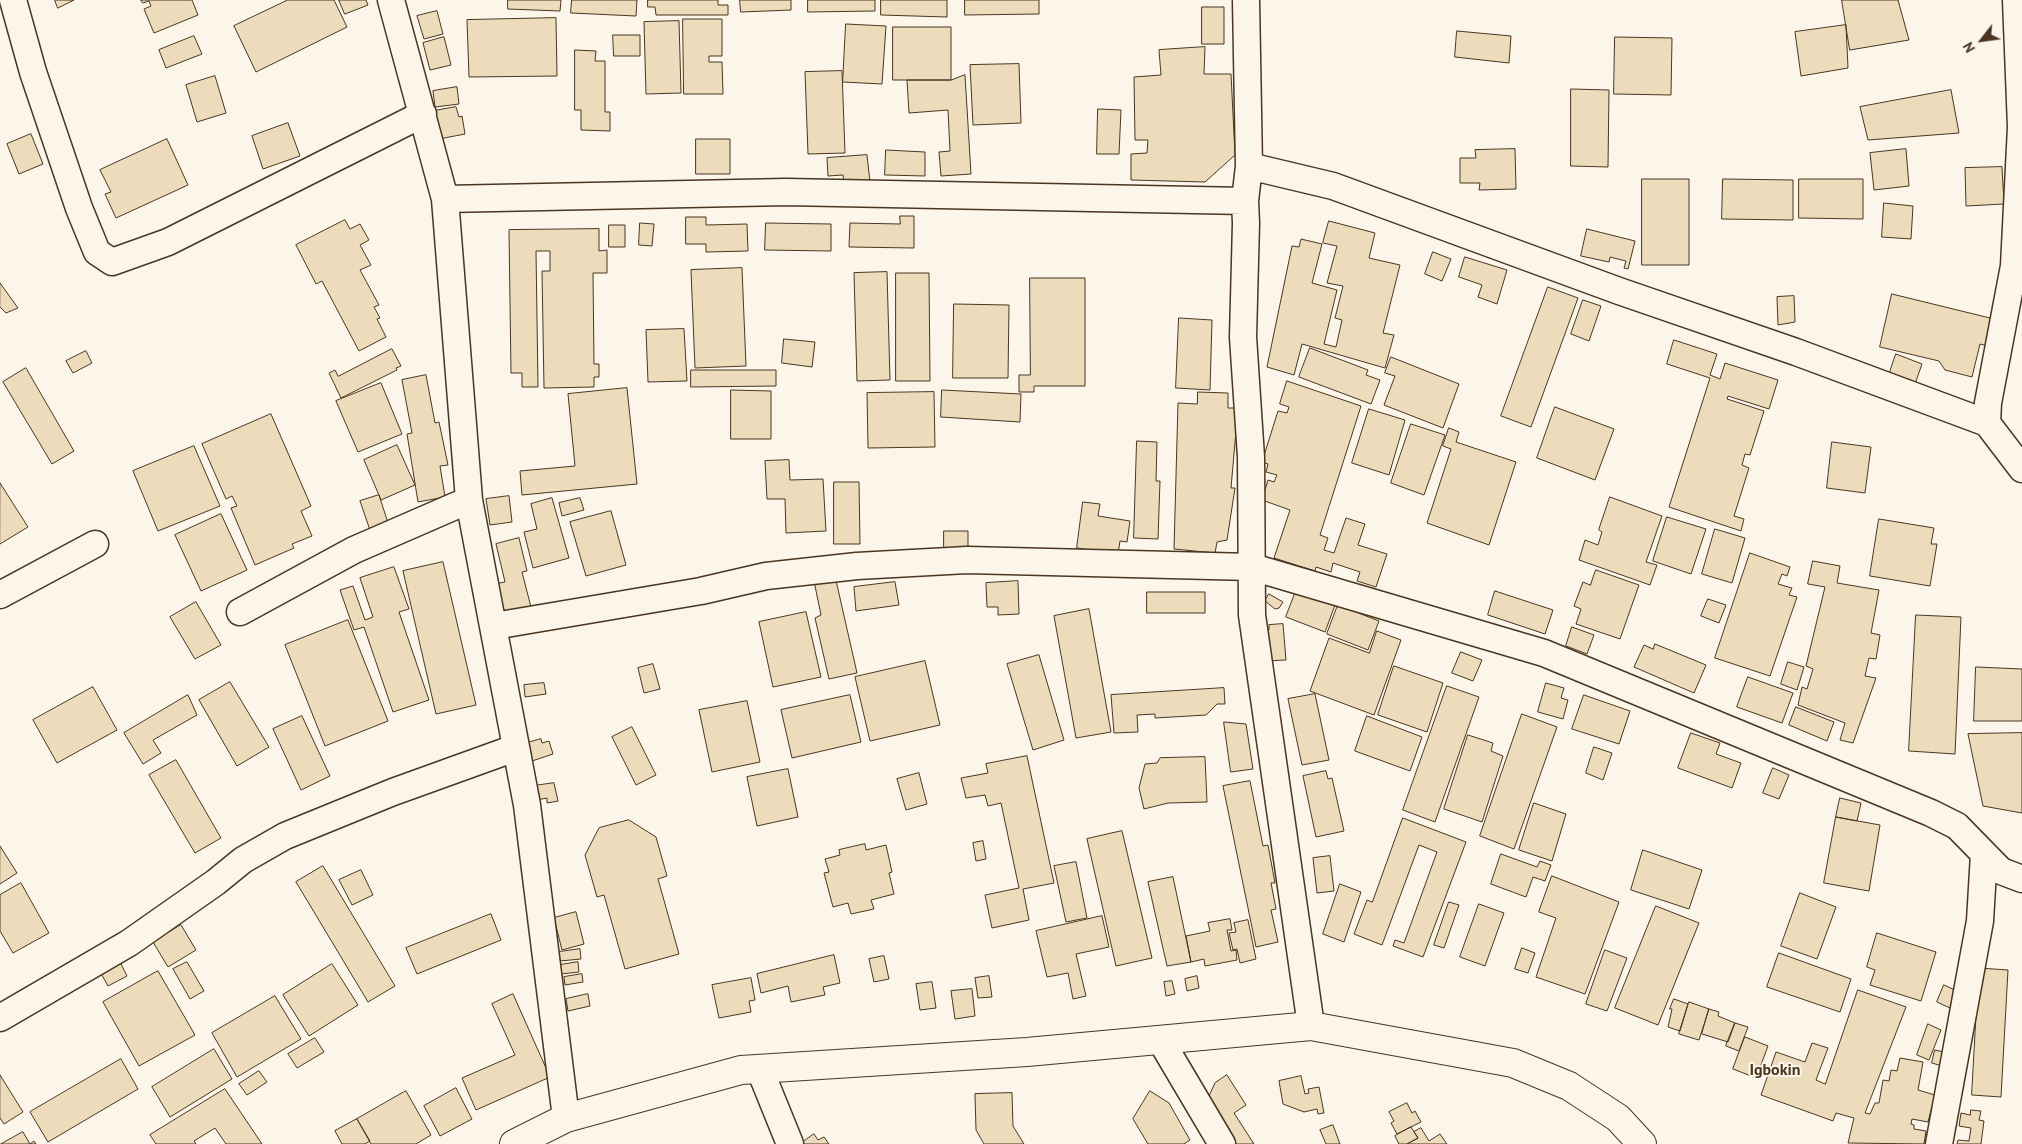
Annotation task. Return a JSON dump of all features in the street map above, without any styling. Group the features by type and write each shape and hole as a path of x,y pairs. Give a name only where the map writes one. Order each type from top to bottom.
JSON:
{"main road":[{"path":"514,1144 566,1118 741,1070 1027,1052 1311,1026 1513,1063 1569,1086 1618,1118 1642,1144"}],"street":[{"path":"13,0 33,72 79,208 97,252 112,262 168,242 423,114"},
{"path":"392,0 444,199 469,500 527,806 566,1118"},
{"path":"1246,0 1249,166 1245,202 1243,337 1251,458 1252,615 1311,1026"},
{"path":"1987,423 1988,402 2014,266 2021,127 2016,0"},
{"path":"1249,166 1333,186 1619,291 1796,352 1987,423 2022,469"},
{"path":"444,199 786,192 1245,202"},
{"path":"240,612 354,550 469,500"},
{"path":"0,595 95,544"},
{"path":"494,626 701,591 766,576 857,566 967,560 1252,567 1544,653 1931,813 1957,826 2001,871 2022,879"},
{"path":"0,1018 129,943 216,882 243,860 284,836 393,792 515,748"},
{"path":"1939,1144 1980,921 1984,854"},
{"path":"1160,1041 1222,1144"},
{"path":"760,1070 790,1144"}],"building":[{"path":"55,0 74,0 58,8"},
{"path":"141,0 192,0 198,15 154,33 144,9 151,6 149,1 143,3"},
{"path":"288,0 334,0 347,27 256,72 234,26"},
{"path":"339,0 366,0 368,5 345,14"},
{"path":"508,0 561,0 560,11 508,9"},
{"path":"572,0 637,0 636,16 571,13"},
{"path":"648,0 718,0 718,5 728,5 728,15 656,15 655,7 648,7"},
{"path":"740,0 791,0 791,10 741,12"},
{"path":"808,0 875,0 875,11 808,12"},
{"path":"881,0 947,0 947,17 881,15"},
{"path":"965,0 1039,0 1039,14 965,15"},
{"path":"1842,0 1898,0 1909,40 1850,50"},
{"path":"1202,7 1224,7 1224,44 1202,44"},
{"path":"437,11 443,34 424,39 417,16"},
{"path":"556,18 557,76 469,77 467,20"},
{"path":"683,19 722,19 722,56 709,56 709,62 722,62 723,94 684,94"},
{"path":"679,21 681,93 646,94 644,22"},
{"path":"846,24 886,26 882,84 843,82"},
{"path":"1846,25 1848,68 1801,76 1795,32"},
{"path":"893,27 951,27 951,80 893,80"},
{"path":"1457,31 1511,36 1509,63 1455,57"},
{"path":"613,35 640,35 640,56 614,56"},
{"path":"194,36 202,54 166,68 159,50"},
{"path":"444,37 451,65 430,70 423,43"},
{"path":"1615,37 1672,38 1671,95 1614,94"},
{"path":"1205,47 1204,74 1231,74 1235,155 1205,182 1131,180 1131,154 1147,153 1148,140 1135,140 1134,77 1161,75 1159,50"},
{"path":"575,50 596,51 595,61 605,61 605,112 610,112 610,131 581,130 581,110 575,110"},
{"path":"1019,64 1021,123 973,125 970,65"},
{"path":"842,71 845,153 808,154 805,72"},
{"path":"965,75 971,174 941,176 939,152 950,151 948,110 909,113 907,80 951,80"},
{"path":"215,76 226,113 197,122 186,85"},
{"path":"457,87 459,104 435,107 433,91"},
{"path":"1571,89 1609,90 1608,167 1571,166"},
{"path":"1951,90 1959,133 1868,140 1860,107"},
{"path":"456,107 459,117 462,116 465,134 439,139 434,111"},
{"path":"1098,109 1121,110 1119,154 1097,154"},
{"path":"288,123 300,156 263,169 252,136"},
{"path":"31,134 43,164 19,174 7,144"},
{"path":"167,139 188,185 116,218 105,194 111,192 100,170"},
{"path":"696,139 730,139 730,174 696,174"},
{"path":"1515,149 1516,189 1479,190 1480,183 1460,183 1460,158 1476,158 1475,150"},
{"path":"1906,149 1909,186 1874,190 1870,153"},
{"path":"886,150 925,152 925,176 885,175"},
{"path":"867,155 870,182 844,184 843,175 828,176 827,158"},
{"path":"2002,167 2004,204 1966,206 1965,168"},
{"path":"1642,179 1689,179 1689,265 1642,265"},
{"path":"1723,179 1793,180 1793,220 1722,219"},
{"path":"1799,179 1863,179 1863,219 1799,218"},
{"path":"1884,203 1913,206 1911,239 1882,237"},
{"path":"900,216 914,216 914,248 849,247 850,223 900,224"},
{"path":"686,217 706,217 706,225 747,224 748,251 706,252 706,244 686,244"},
{"path":"345,220 350,229 360,224 369,240 360,245 371,265 360,270 379,305 374,307 380,318 377,319 386,337 359,351 322,281 316,284 296,245"},
{"path":"1329,221 1375,233 1369,258 1400,265 1383,333 1394,335 1385,368 1302,344 1294,375 1267,367 1292,246 1299,247 1301,239 1322,244 1312,283 1337,290 1324,344 1336,347 1342,320 1335,318 1343,286 1327,283 1337,246 1323,243"},
{"path":"640,223 654,224 652,246 639,245"},
{"path":"766,223 831,224 831,251 765,250"},
{"path":"609,225 625,225 625,247 609,247"},
{"path":"599,229 599,251 607,250 607,273 593,273 594,364 599,364 599,377 594,377 594,387 544,388 542,271 550,271 550,251 536,251 538,387 522,387 522,373 511,373 509,230"},
{"path":"1587,229 1635,241 1628,269 1624,268 1626,261 1610,257 1609,262 1581,256"},
{"path":"1433,252 1451,259 1442,281 1425,274"},
{"path":"1465,257 1507,270 1497,304 1478,297 1482,285 1459,277"},
{"path":"742,268 746,366 695,368 691,270"},
{"path":"887,272 890,380 857,381 854,273"},
{"path":"896,273 929,273 930,381 896,381"},
{"path":"1030,278 1085,278 1085,386 1034,386 1034,392 1019,392 1019,375 1030,375"},
{"path":"0,283 18,308 6,313 0,307"},
{"path":"1548,287 1578,298 1531,427 1501,416"},
{"path":"1892,294 1994,319 1988,346 1980,344 1972,377 1945,370 1939,361 1880,347"},
{"path":"1794,296 1795,322 1778,325 1777,297"},
{"path":"1583,300 1601,306 1589,341 1571,334"},
{"path":"954,304 1009,305 1008,378 953,378"},
{"path":"1179,318 1212,320 1210,390 1176,388"},
{"path":"684,329 687,381 648,382 646,330"},
{"path":"784,339 815,342 812,367 782,363"},
{"path":"1674,340 1717,354 1710,375 1720,379 1725,363 1778,380 1769,409 1728,396 1727,399 1764,411 1750,455 1745,454 1742,465 1749,468 1734,516 1744,519 1741,531 1669,507 1710,378 1667,364"},
{"path":"1310,348 1368,370 1366,375 1380,380 1371,404 1299,377"},
{"path":"392,349 401,366 396,368 397,370 341,398 329,373 335,370 338,376"},
{"path":"86,351 92,363 73,373 66,361"},
{"path":"1896,354 1922,364 1915,384 1889,375"},
{"path":"1391,357 1459,384 1443,428 1384,405 1395,376 1385,373"},
{"path":"26,368 74,451 52,464 3,382"},
{"path":"691,370 776,370 776,386 691,387"},
{"path":"426,375 435,423 439,422 448,465 440,466 445,497 418,502 407,434 412,433 402,380"},
{"path":"1287,381 1361,406 1320,535 1328,538 1324,550 1334,553 1346,518 1365,524 1358,545 1387,554 1376,587 1357,581 1360,572 1333,563 1331,572 1316,567 1315,571 1274,558 1290,510 1262,500 1268,480 1274,482 1277,475 1266,472 1268,464 1262,462 1278,411 1287,413 1289,407 1280,404"},
{"path":"381,383 402,434 358,452 336,401"},
{"path":"627,388 637,484 522,495 520,471 575,466 568,394"},
{"path":"731,390 771,391 771,439 731,439"},
{"path":"942,390 1021,394 1020,422 941,417"},
{"path":"934,392 935,447 868,448 867,393"},
{"path":"1198,392 1228,393 1228,408 1238,408 1231,488 1235,488 1227,540 1217,542 1215,553 1174,549 1178,403 1197,404"},
{"path":"1555,407 1614,429 1595,480 1537,458"},
{"path":"1369,409 1405,420 1389,475 1352,463"},
{"path":"271,414 311,506 301,511 312,536 292,544 294,548 255,565 231,508 237,506 232,496 226,499 202,444"},
{"path":"1411,424 1445,435 1424,495 1391,483"},
{"path":"1449,428 1459,432 1456,442 1516,462 1489,545 1427,523 1451,449 1443,446"},
{"path":"1137,441 1157,442 1156,481 1160,481 1158,539 1134,538"},
{"path":"1832,442 1871,447 1865,493 1827,488"},
{"path":"397,445 415,485 381,500 364,460"},
{"path":"194,446 220,506 158,531 133,471"},
{"path":"789,460 790,480 823,479 826,531 786,533 785,499 767,499 765,461"},
{"path":"834,482 859,482 860,544 834,544"},
{"path":"0,483 28,527 0,544"},
{"path":"379,495 390,529 372,536 360,501"},
{"path":"509,496 512,522 490,525 486,499"},
{"path":"1610,497 1662,516 1646,562 1657,565 1650,585 1579,560 1585,540 1598,545 1602,532 1599,530"},
{"path":"552,498 569,558 533,568 524,532 537,529 531,504"},
{"path":"580,498 584,510 562,516 559,503"},
{"path":"1083,502 1100,504 1098,516 1130,521 1127,542 1120,541 1118,554 1077,548"},
{"path":"611,511 626,565 586,576 570,522"},
{"path":"221,514 247,570 201,591 175,535"},
{"path":"1667,517 1706,529 1691,574 1653,561"},
{"path":"1879,519 1934,528 1931,544 1937,544 1930,586 1870,576"},
{"path":"1715,529 1745,538 1732,583 1702,574"},
{"path":"944,531 968,531 968,552 944,552"},
{"path":"519,538 527,571 522,572 532,611 502,619 494,584 505,582 496,544"},
{"path":"1750,553 1790,567 1787,576 1782,574 1778,584 1792,588 1789,595 1797,597 1770,676 1715,658"},
{"path":"1813,561 1840,566 1837,583 1879,590 1871,633 1880,635 1876,659 1869,658 1865,676 1876,678 1853,743 1840,740 1845,723 1798,705 1802,687 1807,689 1813,669 1806,666 1825,587 1808,584"},
{"path":"443,562 476,705 436,714 403,571"},
{"path":"394,567 409,609 399,612 429,700 393,712 364,627 354,630 340,590 353,586 365,620 373,617 360,578"},
{"path":"1596,570 1639,585 1620,639 1576,624 1581,609 1574,606 1583,582 1590,585"},
{"path":"835,576 857,673 829,679 815,618 821,615 814,581"},
{"path":"1018,581 1019,614 998,615 998,607 987,607 986,583"},
{"path":"895,582 899,605 856,611 854,587"},
{"path":"1296,591 1335,605 1325,632 1286,617"},
{"path":"1495,591 1553,610 1545,634 1488,615"},
{"path":"1147,592 1205,592 1205,613 1147,613"},
{"path":"1269,594 1283,602 1279,608 1275,609 1265,601"},
{"path":"1708,599 1726,605 1719,623 1701,616"},
{"path":"196,602 221,645 195,659 170,617"},
{"path":"1338,605 1379,621 1368,650 1327,634"},
{"path":"1089,609 1111,732 1076,738 1054,616"},
{"path":"806,612 821,677 773,687 759,622"},
{"path":"1916,615 1961,617 1955,754 1909,751"},
{"path":"348,620 388,721 325,746 285,645"},
{"path":"1283,624 1286,660 1264,661 1262,631 1269,630 1269,625"},
{"path":"1572,627 1594,635 1587,654 1566,646"},
{"path":"1377,631 1401,640 1374,715 1310,691 1329,638 1369,653"},
{"path":"1655,644 1706,665 1694,693 1634,667 1644,645 1653,649"},
{"path":"1461,652 1482,660 1473,681 1452,673"},
{"path":"1039,655 1064,740 1033,750 1007,664"},
{"path":"925,661 940,725 870,741 855,677"},
{"path":"1788,662 1804,667 1797,690 1781,684"},
{"path":"653,664 660,689 644,693 638,668"},
{"path":"1394,666 1443,683 1427,732 1378,715"},
{"path":"1976,667 2022,669 2022,721 1974,721"},
{"path":"1748,677 1793,693 1782,723 1737,707"},
{"path":"230,682 269,747 237,766 199,700"},
{"path":"544,683 546,694 525,697 524,685"},
{"path":"1546,683 1564,688 1561,698 1568,700 1563,719 1538,712"},
{"path":"1447,686 1479,697 1435,822 1403,810"},
{"path":"93,687 117,730 57,763 33,720"},
{"path":"1224,688 1225,704 1217,704 1206,715 1155,718 1155,714 1137,715 1138,732 1114,733 1111,695"},
{"path":"1315,694 1329,760 1302,765 1288,699"},
{"path":"188,695 197,715 153,740 161,753 143,764 124,733"},
{"path":"850,695 861,742 792,758 781,710"},
{"path":"1584,695 1630,711 1619,744 1572,729"},
{"path":"747,701 760,762 712,772 699,710"},
{"path":"1796,707 1834,722 1827,741 1789,725"},
{"path":"1522,714 1557,727 1514,849 1480,836"},
{"path":"302,716 330,776 301,790 273,729"},
{"path":"1367,716 1422,737 1410,771 1355,751"},
{"path":"1224,722 1246,724 1253,769 1231,772"},
{"path":"632,727 656,775 636,785 612,737"},
{"path":"1691,733 1720,743 1716,754 1741,763 1732,788 1678,768"},
{"path":"2022,733 2022,813 1983,806 1968,734"},
{"path":"1468,735 1493,743 1491,751 1503,756 1482,822 1444,809"},
{"path":"541,739 542,743 549,741 553,754 532,761 527,743"},
{"path":"1594,747 1612,753 1603,780 1586,773"},
{"path":"1027,756 1054,883 1023,889 1029,920 992,928 985,895 1019,888 1001,803 988,806 985,795 966,798 961,778 988,773 986,764"},
{"path":"1205,757 1207,802 1168,803 1144,809 1139,788 1145,764 1157,763 1160,758"},
{"path":"176,760 221,838 195,853 149,775"},
{"path":"1773,768 1789,775 1779,799 1763,793"},
{"path":"788,769 798,817 757,826 747,777"},
{"path":"1326,771 1328,779 1332,778 1344,831 1316,837 1303,776"},
{"path":"919,773 927,804 906,810 897,779"},
{"path":"1250,781 1263,846 1268,845 1275,883 1271,883 1276,909 1271,910 1278,942 1256,947 1223,786"},
{"path":"554,783 558,801 547,803 547,798 537,800 534,786"},
{"path":"1840,798 1861,803 1857,821 1836,817"},
{"path":"1534,803 1566,814 1552,861 1519,850"},
{"path":"1836,817 1880,825 1869,891 1824,883"},
{"path":"1403,818 1466,842 1423,957 1393,946 1395,940 1404,943 1437,852 1419,845 1382,945 1354,934 1367,900 1372,902"},
{"path":"629,820 656,837 667,876 658,879 679,954 625,969 604,895 597,897 585,855 599,828"},
{"path":"1122,831 1152,958 1116,966 1087,839"},
{"path":"983,841 986,859 976,861 973,843"},
{"path":"865,844 866,850 886,845 892,872 889,873 894,894 871,900 874,909 851,914 848,903 833,907 824,873 829,872 825,859 840,855 839,850"},
{"path":"0,846 17,873 0,884"},
{"path":"1643,850 1702,870 1689,909 1631,890"},
{"path":"1501,854 1537,867 1540,861 1551,865 1545,881 1533,877 1526,897 1491,884"},
{"path":"1330,856 1334,891 1317,893 1313,858"},
{"path":"1076,862 1087,918 1066,922 1054,866"},
{"path":"323,866 395,986 368,1002 296,882"},
{"path":"361,870 373,895 352,905 339,880"},
{"path":"1552,876 1619,902 1585,994 1536,977 1556,918 1539,912"},
{"path":"1173,877 1191,962 1167,966 1148,882"},
{"path":"21,883 49,933 13,953 0,931 0,895"},
{"path":"1340,884 1361,892 1344,942 1323,934"},
{"path":"1800,893 1836,907 1817,959 1781,946"},
{"path":"1449,902 1459,905 1444,948 1434,945"},
{"path":"1479,904 1504,913 1485,966 1460,957"},
{"path":"1656,906 1699,923 1658,1025 1615,1008"},
{"path":"576,912 584,944 562,950 554,918"},
{"path":"491,914 501,940 417,974 406,948"},
{"path":"1102,916 1109,947 1076,954 1086,996 1073,999 1068,973 1047,977 1036,931"},
{"path":"1230,919 1232,930 1227,930 1231,951 1236,950 1237,960 1205,966 1204,959 1191,962 1186,936 1210,931 1208,923"},
{"path":"1248,920 1256,959 1240,963 1237,949 1233,950 1229,933 1236,932 1234,923"},
{"path":"181,925 196,950 168,967 153,942"},
{"path":"1877,933 1936,952 1921,1001 1870,985 1875,970 1867,967"},
{"path":"1522,948 1535,953 1528,973 1515,969"},
{"path":"580,949 581,959 560,961 559,952"},
{"path":"1605,950 1627,958 1607,1011 1586,1004"},
{"path":"1779,953 1851,979 1840,1012 1767,987"},
{"path":"834,955 840,983 823,987 825,995 791,1002 788,986 761,993 757,974"},
{"path":"884,956 889,979 874,982 869,959"},
{"path":"119,960 127,976 108,986 99,970"},
{"path":"187,962 204,991 190,999 173,969"},
{"path":"578,962 579,972 561,974 560,965"},
{"path":"332,964 358,1005 309,1036 283,995"},
{"path":"1979,968 2008,970 2001,1097 1972,1095"},
{"path":"158,971 195,1035 139,1066 103,1002"},
{"path":"582,974 583,982 565,985 564,977"},
{"path":"989,976 992,997 978,998 975,978"},
{"path":"1197,976 1199,988 1187,991 1185,979"},
{"path":"751,978 755,1000 749,1001 751,1012 719,1018 712,985"},
{"path":"1172,981 1175,994 1166,996 1164,982"},
{"path":"932,982 936,1008 920,1010 916,984"},
{"path":"1944,985 1957,991 1950,1008 1937,1002"},
{"path":"972,989 975,1016 955,1019 951,991"},
{"path":"1858,990 1906,1007 1865,1113 1870,1114 1875,1103 1879,1103 1883,1080 1889,1081 1891,1070 1897,1071 1900,1058 1923,1062 1918,1090 1935,1095 1928,1122 1912,1119 1911,1124 1914,1125 1914,1129 1926,1131 1924,1144 1848,1143 1854,1118 1836,1113 1833,1121 1761,1095 1776,1052 1805,1062 1812,1043 1828,1048 1816,1080 1825,1084"},
{"path":"513,994 550,1077 476,1110 462,1078 515,1055 492,1004"},
{"path":"588,994 590,1006 568,1011 566,999"},
{"path":"275,996 301,1039 237,1077 212,1033"},
{"path":"1674,999 1688,1004 1680,1031 1668,1027 1672,1009 1670,1009"},
{"path":"1689,1002 1709,1009 1699,1040 1679,1034"},
{"path":"1709,1009 1719,1012 1718,1016 1735,1023 1728,1042 1702,1034"},
{"path":"1735,1023 1748,1027 1739,1051 1726,1046"},
{"path":"1928,1024 1941,1030 1929,1060 1917,1055"},
{"path":"1745,1037 1768,1046 1756,1078 1733,1069"},
{"path":"315,1038 324,1052 297,1068 288,1054"},
{"path":"214,1049 232,1079 170,1117 152,1087"},
{"path":"1935,1050 1948,1053 1945,1067 1932,1063"},
{"path":"121,1059 138,1089 48,1142 30,1112"},
{"path":"259,1071 267,1082 247,1095 239,1084"},
{"path":"0,1075 23,1112 4,1124 0,1118"},
{"path":"1227,1075 1246,1105 1234,1113 1254,1144 1235,1144 1207,1100 1215,1083"},
{"path":"1301,1076 1305,1094 1309,1093 1308,1089 1319,1087 1324,1113 1318,1114 1317,1109 1304,1112 1283,1104 1279,1081"},
{"path":"456,1088 472,1119 440,1136 424,1106"},
{"path":"225,1089 262,1144 226,1144 215,1128 194,1141 196,1144 156,1144 150,1135"},
{"path":"406,1091 431,1135 416,1144 371,1144 357,1119"},
{"path":"1150,1091 1169,1103 1190,1140 1184,1144 1148,1144 1133,1119"},
{"path":"1012,1093 1013,1126 1024,1144 984,1144 976,1130 975,1094"},
{"path":"1407,1103 1412,1113 1415,1111 1421,1122 1397,1134 1391,1123 1394,1121 1389,1112"},
{"path":"1971,1110 1981,1111 1979,1120 1984,1121 1981,1144 1957,1144 1958,1140 1969,1141 1971,1128 1959,1126 1961,1113 1970,1115"},
{"path":"357,1119 370,1141 365,1144 342,1144 335,1131"},
{"path":"1333,1125 1340,1144 1326,1144 1320,1130"},
{"path":"1411,1127 1418,1138 1407,1144 1399,1144 1395,1136"},
{"path":"1421,1128 1429,1141 1440,1134 1447,1144 1407,1144 1418,1138 1414,1132"},
{"path":"23,1132 30,1144 1,1144"},
{"path":"814,1134 818,1140 824,1137 829,1144 800,1144"}],"district":[{"name":"Igbokin","path":"1775,1070"}]}
